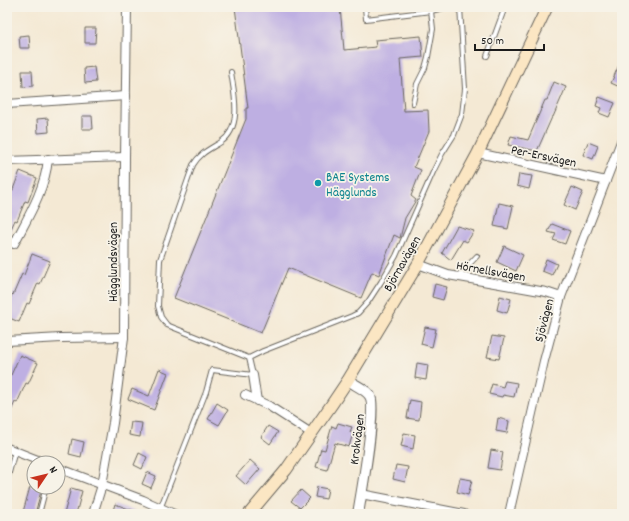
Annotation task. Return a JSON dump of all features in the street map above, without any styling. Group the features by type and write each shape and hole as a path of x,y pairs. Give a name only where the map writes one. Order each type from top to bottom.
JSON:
{"main road":[{"name":"Björnavägen","path":"249,514 286,470 348,380 418,264 478,153 547,7"}],"street":[{"name":"Hägglundsvägen","path":"93,514 102,485 113,423 124,337 127,7"},
{"path":"7,104 126,96"},
{"name":"Sjövägen","path":"509,514 544,361 561,297 622,139"},
{"name":"Per-Ersvägen","path":"478,153 606,181"},
{"path":"7,161 125,157"},
{"path":"14,244 37,199 44,181 48,159"},
{"name":"Hörnellsvägen","path":"418,264 448,275 546,292 561,297"},
{"path":"7,341 124,337"},
{"path":"252,375 257,401"},
{"name":"Krokvägen","path":"348,380 370,395 372,402 370,429 358,514"},
{"path":"245,394 269,406 311,433"},
{"path":"11,449 26,455"},
{"path":"66,471 143,500 160,511 174,514"},
{"path":"361,494 464,514"}],"lane":[{"path":"365,7 366,19 431,11 447,7"},
{"path":"231,72 236,110 233,126 226,138 202,153 193,165 160,260 158,306 161,317 167,325 249,358 352,316 363,308 382,282 396,256 442,154 454,135 462,114 465,89 460,7"},
{"path":"487,56 505,7"},
{"path":"413,104 417,84 425,68 428,57 433,29 431,11"},
{"path":"458,276 477,256"},
{"path":"160,511 206,392 212,370 252,375 249,358"},
{"path":"7,480 11,449"},
{"path":"39,514 44,495"}],"building":[{"name":"BAE Systems Hägglunds","path":"235,7 340,7 344,50 376,47 375,40 421,36 423,57 400,59 404,111 428,110 429,131 414,167 421,170 411,196 416,200 405,218 400,238 394,235 379,275 372,272 361,298 288,268 261,333 174,298 246,119 246,108 248,108"},
{"path":"85,28 96,28 95,43 85,43"},
{"path":"29,35 30,48 20,48 19,36"},
{"path":"622,58 622,88 611,83"},
{"path":"94,67 96,82 85,83 84,68"},
{"path":"22,71 32,71 33,86 23,87"},
{"path":"554,82 566,87 537,151 508,145 511,136 528,140"},
{"path":"599,97 615,103 609,117 599,113 601,108 596,106"},
{"path":"82,116 92,116 93,129 82,129"},
{"path":"48,118 49,132 38,133 37,119"},
{"path":"588,142 598,146 593,159 583,155"},
{"path":"20,171 37,178 28,202 25,201 17,221 15,220 7,238 7,198 10,191 12,192"},
{"path":"519,174 532,176 529,189 517,186"},
{"path":"572,187 583,192 575,210 564,205"},
{"path":"499,203 513,206 508,229 494,226"},
{"path":"552,224 570,231 565,244 553,240 556,234 548,232"},
{"path":"457,226 474,231 467,242 463,240 451,260 442,253"},
{"path":"504,246 523,255 516,271 497,262"},
{"path":"32,254 50,261 40,284 38,283 19,322 7,317 7,306 22,274 24,275"},
{"path":"546,259 557,264 552,275 542,271"},
{"path":"435,284 447,287 443,300 432,297"},
{"path":"500,296 511,299 507,313 497,310"},
{"path":"425,327 436,329 432,347 421,344"},
{"path":"492,336 504,338 499,359 487,357"},
{"path":"20,355 38,363 28,384 26,383 17,403 15,402 7,420 7,379 9,375 11,375"},
{"path":"417,363 428,365 426,380 415,378"},
{"path":"159,369 168,373 154,410 128,399 132,389 149,396"},
{"path":"505,381 517,383 514,397 503,395 502,397 489,394 492,384 503,387"},
{"path":"410,400 421,402 419,420 407,418"},
{"path":"217,403 228,410 219,425 208,419"},
{"path":"498,418 509,421 507,433 496,431"},
{"path":"131,422 142,423 140,437 129,435"},
{"path":"338,423 352,427 350,432 353,433 349,447 335,443 327,470 316,467 321,449 325,450 332,426 336,428"},
{"path":"268,426 278,432 270,444 261,437"},
{"path":"404,433 415,435 413,449 401,446"},
{"path":"72,439 84,442 81,457 69,454"},
{"path":"491,450 503,452 500,470 488,468"},
{"path":"139,453 147,457 142,469 134,465"},
{"path":"250,460 260,469 246,485 236,476"},
{"path":"396,465 408,467 405,482 393,479"},
{"path":"147,472 156,476 151,488 142,484"},
{"path":"460,478 472,480 468,495 457,492"},
{"path":"317,487 328,489 326,499 315,497"},
{"path":"71,488 82,491 76,514 64,514"},
{"path":"301,490 310,498 300,508 291,501"},
{"path":"28,495 40,495 35,514 23,512"},
{"path":"115,504 140,513 140,514 112,514"}],"place":[{"name":"BAE Systems Hägglunds","path":"318,183"}]}
